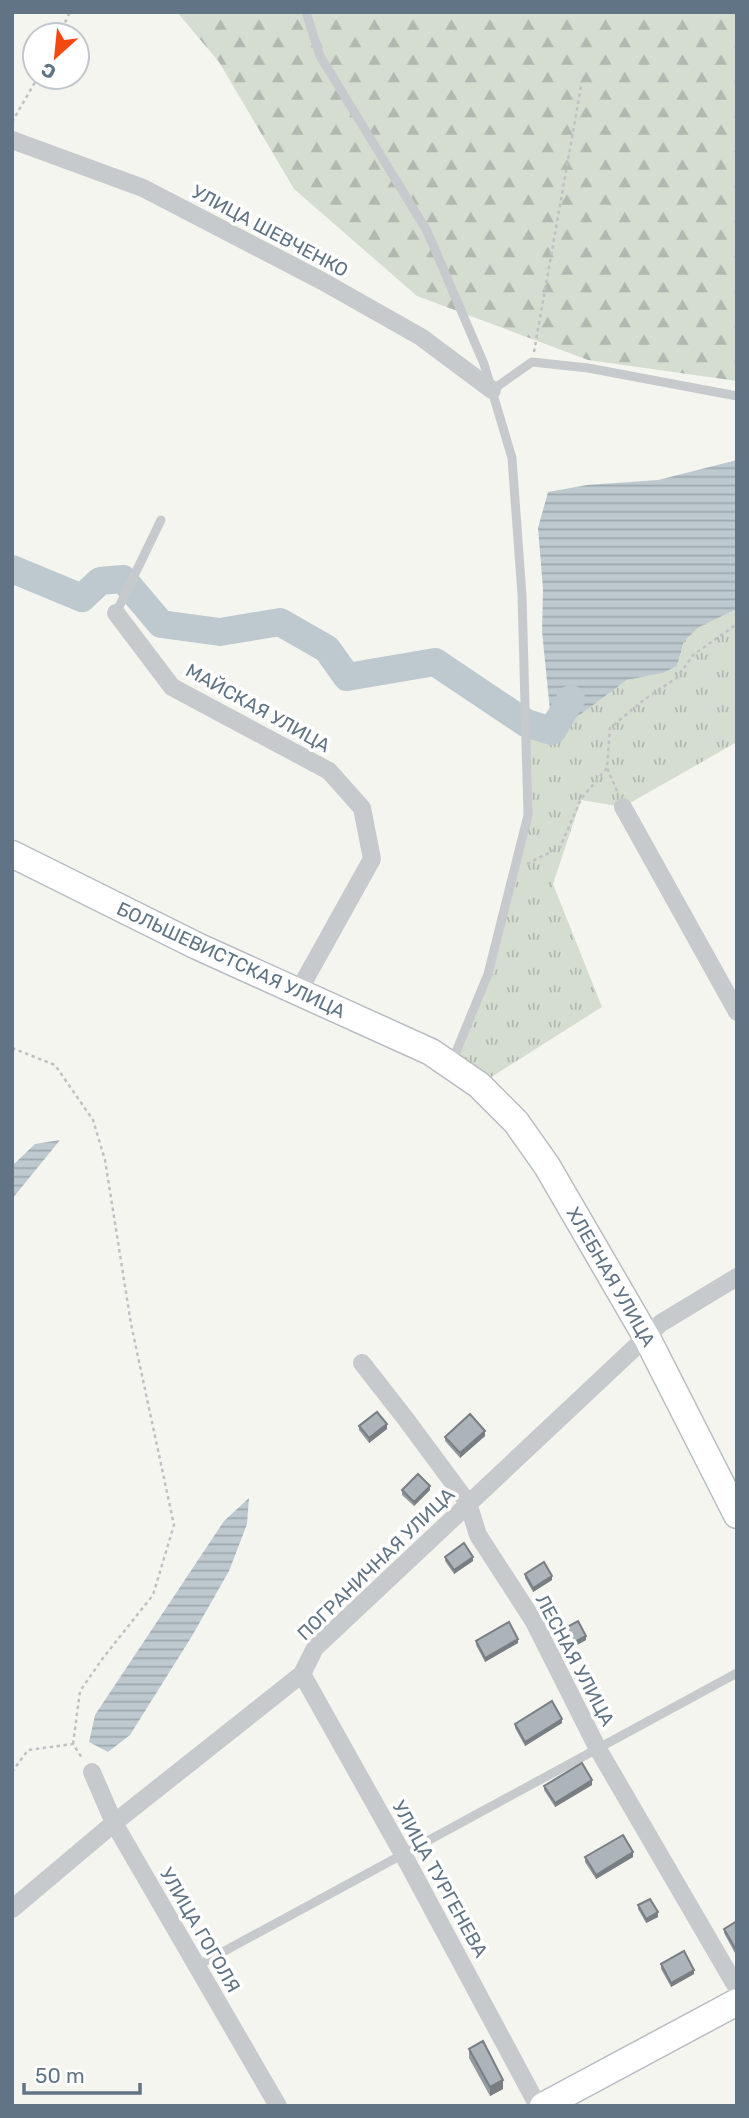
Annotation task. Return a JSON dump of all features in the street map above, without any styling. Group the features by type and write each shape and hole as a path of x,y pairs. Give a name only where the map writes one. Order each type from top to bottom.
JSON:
{"street":[{"name":"УЛИЦА ШЕВЧЕНКО","path":"12,140 142,188 310,275 421,337 492,390"},
{"name":"МАЙСКАЯ УЛИЦА","path":"117,613 172,687 329,771 362,808 372,859 298,992"},
{"path":"623,807 737,1012"},
{"name":"БОЛЬШЕВИСТСКАЯ УЛИЦА","path":"12,854 197,946 431,1052 450,1065"},
{"name":"ХЛЕБНАЯ УЛИЦА","path":"450,1065 479,1085 516,1122 547,1166 647,1338 737,1515"},
{"name":"ПОГРАНИЧНАЯ УЛИЦА","path":"12,1909 302,1674 315,1648 662,1323 737,1277"},
{"name":"ЛЕСНАЯ УЛИЦА","path":"362,1363 468,1503 478,1535 533,1620 598,1749 737,1988"},
{"name":"УЛИЦА ТУРГЕНЕВА","path":"302,1674 540,2106"},
{"name":"УЛИЦА ГОГОЛЯ","path":"92,1772 114,1824 278,2106"},
{"path":"540,2106 737,2002"}],"lane":[{"path":"306,12 320,56 427,231 484,364 512,458 522,595 528,815 488,974 450,1065"},
{"path":"492,390 532,362 588,368 737,396"},
{"path":"117,613 162,520"},
{"path":"196,1967 737,1673"}],"path":[{"path":"532,362 582,81"},
{"path":"12,122 30,91"},
{"path":"623,807 607,768 610,728 645,699 678,677 693,655 737,624"},
{"path":"514,872 560,847 581,799 607,768"},
{"path":"12,1048 55,1065 93,1120 105,1160 131,1324 174,1525 153,1595 80,1691 73,1745 92,1772"},
{"path":"12,1772 28,1750 73,1745"}],"green space":[{"path":"177,12 737,12 737,381 588,360 417,296 294,189 219,62"},
{"path":"737,609 737,742 623,807 581,800 553,884 602,1007 479,1085 450,1065 488,974 528,815 526,723 553,731 627,680 663,673 677,666 684,641 698,627"}],"shaded area":[{"path":"737,460 737,609 699,627 684,641 677,666 663,673 627,680 577,717 552,731 542,631 543,589 538,528 548,492 587,485 658,480"},
{"path":"60,1140 12,1199 12,1166 35,1144"},
{"path":"249,1498 247,1524 229,1571 130,1735 108,1752 89,1742 95,1715 224,1521"}],"building":[{"path":"377,1412 387,1424 369,1438 359,1426"},
{"path":"470,1414 485,1431 460,1453 445,1437"},
{"path":"418,1474 430,1486 414,1502 402,1490"},
{"path":"464,1543 473,1557 454,1570 445,1557"},
{"path":"544,1562 552,1576 533,1588 525,1574"},
{"path":"578,1621 586,1636 566,1647 558,1632"},
{"path":"509,1622 518,1639 485,1658 476,1641"},
{"path":"552,1701 562,1719 525,1742 515,1724"},
{"path":"582,1763 592,1780 555,1803 544,1786"},
{"path":"623,1835 633,1852 596,1875 585,1857"},
{"path":"650,1899 658,1912 646,1919 638,1905"},
{"path":"737,1921 737,1950 736,1950 724,1929"},
{"path":"684,1951 694,1970 671,1983 661,1964"},
{"path":"483,2041 503,2080 490,2087 469,2049"}],"waterway":[{"path":"12,569 82,598 100,581 123,579 161,624 220,632 280,622 327,649 347,677 435,662 526,723 552,731 571,699"}]}
